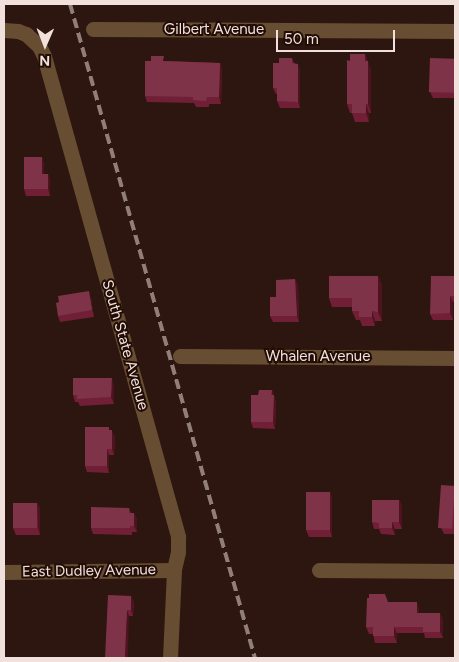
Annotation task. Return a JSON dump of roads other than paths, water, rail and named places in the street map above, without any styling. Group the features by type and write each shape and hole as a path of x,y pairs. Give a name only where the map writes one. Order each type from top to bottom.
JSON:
{"street":[{"name":"Gilbert Avenue","path":"93,29 455,31"},
{"name":"South State Avenue","path":"4,30 18,31 33,39 44,56 178,537 178,552 174,570 170,658"},
{"name":"Whalen Avenue","path":"180,356 455,358"},
{"name":"East Dudley Avenue","path":"4,572 174,570"},
{"path":"319,570 455,571"}],"railway":[{"path":"70,4 255,658"}]}
